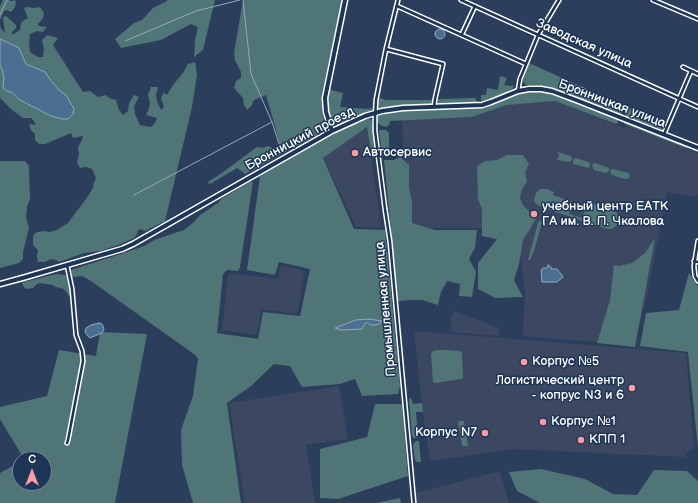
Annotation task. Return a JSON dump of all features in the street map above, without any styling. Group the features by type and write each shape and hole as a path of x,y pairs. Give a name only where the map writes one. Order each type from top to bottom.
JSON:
{"main road":[{"path":"332,131 326,112 325,98 345,0"},
{"name":"Бронницкая улица","path":"518,91 524,89 552,91 698,148"},
{"name":"Бронницкий проезд","path":"0,284 122,249 134,244 332,131 355,120 375,113 398,109 482,105 518,91"}],"street":[{"name":"Промышленная улица","path":"398,0 386,49 376,100 375,113 376,138 390,242 414,503"},
{"name":"Заводская улица","path":"462,0 698,107"},
{"path":"518,91 520,79 538,35 559,0"},
{"path":"653,0 698,19"},
{"path":"397,6 526,64"},
{"path":"462,34 475,6"},
{"path":"386,49 443,64 434,107"},
{"path":"683,67 698,74"},
{"path":"664,134 691,71"},
{"path":"698,241 694,261 694,271 698,281"},
{"path":"694,261 698,262"},
{"path":"67,265 72,289 76,335 82,351 83,361 67,443"}],"shaded area":[{"path":"438,29 442,29 444,30 444,38 438,39 435,36 435,32"},
{"path":"0,39 19,48 26,64 45,72 60,91 66,95 74,109 73,114 68,119 51,116 20,100 11,92 3,88 4,77 0,66"},
{"path":"579,87 591,92 593,96 592,99 584,99 581,97 578,93"},
{"name":"учебный центр ЕАТК ГА им. В. П. Чкалова","path":"555,101 624,128 627,125 698,153 698,194 693,197 667,192 647,295 634,345 523,336 525,294 518,238 478,228 404,228 405,200 402,120 472,117 506,104"},
{"path":"367,127 381,227 356,227 323,157"},
{"path":"548,265 551,269 557,269 563,277 557,282 542,282 541,270 543,268 547,268"},
{"path":"282,266 302,270 304,273 298,312 295,314 261,309 257,335 222,330 229,273 278,279 280,268"},
{"path":"454,311 499,328 499,336 451,332 451,317"},
{"path":"369,319 382,321 376,325 365,323 362,329 341,330 335,328 356,320"},
{"path":"99,323 102,324 104,329 102,333 90,338 85,332 86,328"},
{"path":"414,331 686,353 694,448 686,454 685,457 514,449 430,461"},
{"path":"339,386 348,439 306,445 315,503 245,503 229,403"},
{"path":"500,471 509,503 417,503 416,493"}],"green space":[{"path":"3,0 15,0 16,2 12,11 4,11 0,20 0,6"},
{"path":"167,0 215,0 203,50 194,57 198,27 191,24 161,40 121,48 115,39 134,23 142,20 153,8"},
{"path":"243,0 342,0 322,94 322,112 326,128 321,133 245,174 237,168 208,184 209,181 257,147 263,148 268,146 273,148 281,145 279,143 266,95 254,100 247,110 244,105 243,98 234,88 236,81 241,78 241,72 235,60 234,53"},
{"path":"40,7 44,13 43,18 38,24 39,26 47,27 43,32 37,31 30,34 30,52 38,57 43,57 44,49 42,40 47,35 58,38 53,45 83,92 90,91 98,97 106,95 109,98 116,100 119,110 123,115 128,111 129,103 134,95 139,97 134,106 135,114 140,125 151,127 157,118 146,115 150,104 148,95 151,87 158,87 156,95 161,110 164,107 161,98 164,92 167,95 188,64 195,62 197,75 192,107 165,221 145,231 140,229 138,230 134,238 118,245 101,251 84,253 59,262 51,259 45,262 38,262 38,250 33,245 33,237 35,233 57,230 68,223 93,188 96,178 92,169 86,167 80,168 77,162 79,154 78,147 83,136 73,138 71,133 45,144 39,144 35,140 35,134 31,130 29,124 36,125 34,121 31,118 23,118 0,98 0,66 4,77 3,88 11,92 20,100 51,116 62,119 66,95 60,91 45,72 26,64 18,48 0,39 0,26 5,33 3,17 6,16 16,25 12,35 20,30 21,23 28,18 24,8"},
{"path":"529,63 622,105 623,109 621,115 553,88 525,84 523,81"},
{"path":"500,76 507,78 504,85 514,85 512,89 504,94 481,101 481,95 486,95 487,88 498,90"},
{"path":"331,87 331,90 343,93 340,107 370,108 372,109 371,111 340,123 335,123 330,118 329,112 328,89"},
{"path":"529,91 546,92 617,118 618,123 616,124 555,101 506,105 472,117 390,121 389,125 386,127 380,125 377,121 379,115 394,112 482,108 517,94"},
{"path":"377,97 386,100 433,101 430,104 379,109 376,105"},
{"path":"475,98 477,102 440,104 437,101 438,99"},
{"path":"628,107 666,124 665,130 661,130 626,116 624,113"},
{"path":"367,119 372,121 377,156 372,158 367,127 323,158 354,229 385,230 400,386 398,394 362,396 355,379 340,384 302,387 290,366 274,364 251,386 227,403 241,503 193,503 182,465 181,430 193,396 198,359 195,355 91,281 82,276 72,277 71,270 130,251 144,246 154,240 184,230 200,215 218,203 221,199 250,182 253,182 240,267 238,271 227,270 223,274 217,333 258,339 263,312 300,316 310,269 279,262 275,275 247,270 260,176 348,127","holes":["356,320 376,325 365,323 335,328"]},
{"path":"625,122 682,144 688,149 624,124"},
{"path":"379,130 386,130 389,134 389,152 387,157 383,156 382,154"},
{"path":"557,152 571,156 571,161 568,162 557,160 559,155"},
{"path":"507,155 523,155 529,164 525,172 527,182 522,189 520,198 523,205 536,219 523,240 519,264 514,280 523,297 495,298 478,289 478,263 497,239 482,236 482,209 478,199 477,166 485,161 497,160"},
{"path":"400,157 409,165 412,223 435,230 477,230 475,248 469,259 476,272 472,297 459,296 460,284 447,281 441,292 438,305 422,300 398,301 384,160 394,160"},
{"path":"575,158 589,162 589,168 573,164 573,160"},
{"path":"0,161 25,161 29,166 30,199 26,217 29,228 23,252 23,259 19,263 0,268"},
{"path":"595,163 609,168 609,171 606,173 594,170 592,166"},
{"path":"613,169 628,173 630,177 625,179 612,175 610,171"},
{"path":"540,189 547,189 554,192 553,195 573,202 569,214 582,218 588,202 613,211 617,213 617,225 611,229 607,229 541,207 535,203 534,200 536,193"},
{"path":"541,220 542,222 534,251 530,260 528,260 538,223"},
{"path":"655,238 635,347 597,343 610,300 614,265 619,266 632,263 645,253"},
{"path":"689,273 698,287 698,448 688,352 640,346 646,313 679,310"},
{"path":"56,274 66,275 70,296 64,289 53,285 40,283 33,288 26,289 22,283 24,282"},
{"path":"100,332 147,334 115,503 0,503 0,473 12,466 12,491 52,491 52,451 19,451 0,419 0,407 47,396 59,350 96,356"},
{"path":"433,351 460,351 462,353 463,378 435,383 433,382 431,354"},
{"path":"411,398 413,404 422,403 423,412 416,412 418,438 414,438 412,436 409,399"},
{"path":"375,404 402,404 408,476 338,499 320,498 320,449 367,437"},
{"path":"459,421 464,421 468,446 462,445 458,423"},
{"path":"416,441 419,441 421,462 417,462 415,460 413,446"},
{"path":"541,469 585,479 613,494 637,495 654,470 687,471 698,481 698,503 540,503 517,491 509,472"},
{"path":"400,498 401,503 376,503"}],"waterway":[{"path":"0,15 7,0"},
{"path":"125,41 196,11 240,0"},
{"path":"243,0 251,74 272,122 281,150"},
{"path":"134,195 272,122"}],"place":[{"name":"Автосервис","path":"355,153"},
{"name":"учебный центр ЕАТК ГА им. В. П. Чкалова","path":"534,214"},
{"name":"Корпус №5","path":"524,362"},
{"name":"Логистический центр - копрус N3 и 6","path":"632,388"},
{"name":"Корпус №1","path":"543,422"},
{"name":"Корпус N7","path":"485,433"},
{"name":"КПП 1","path":"581,440"}]}
